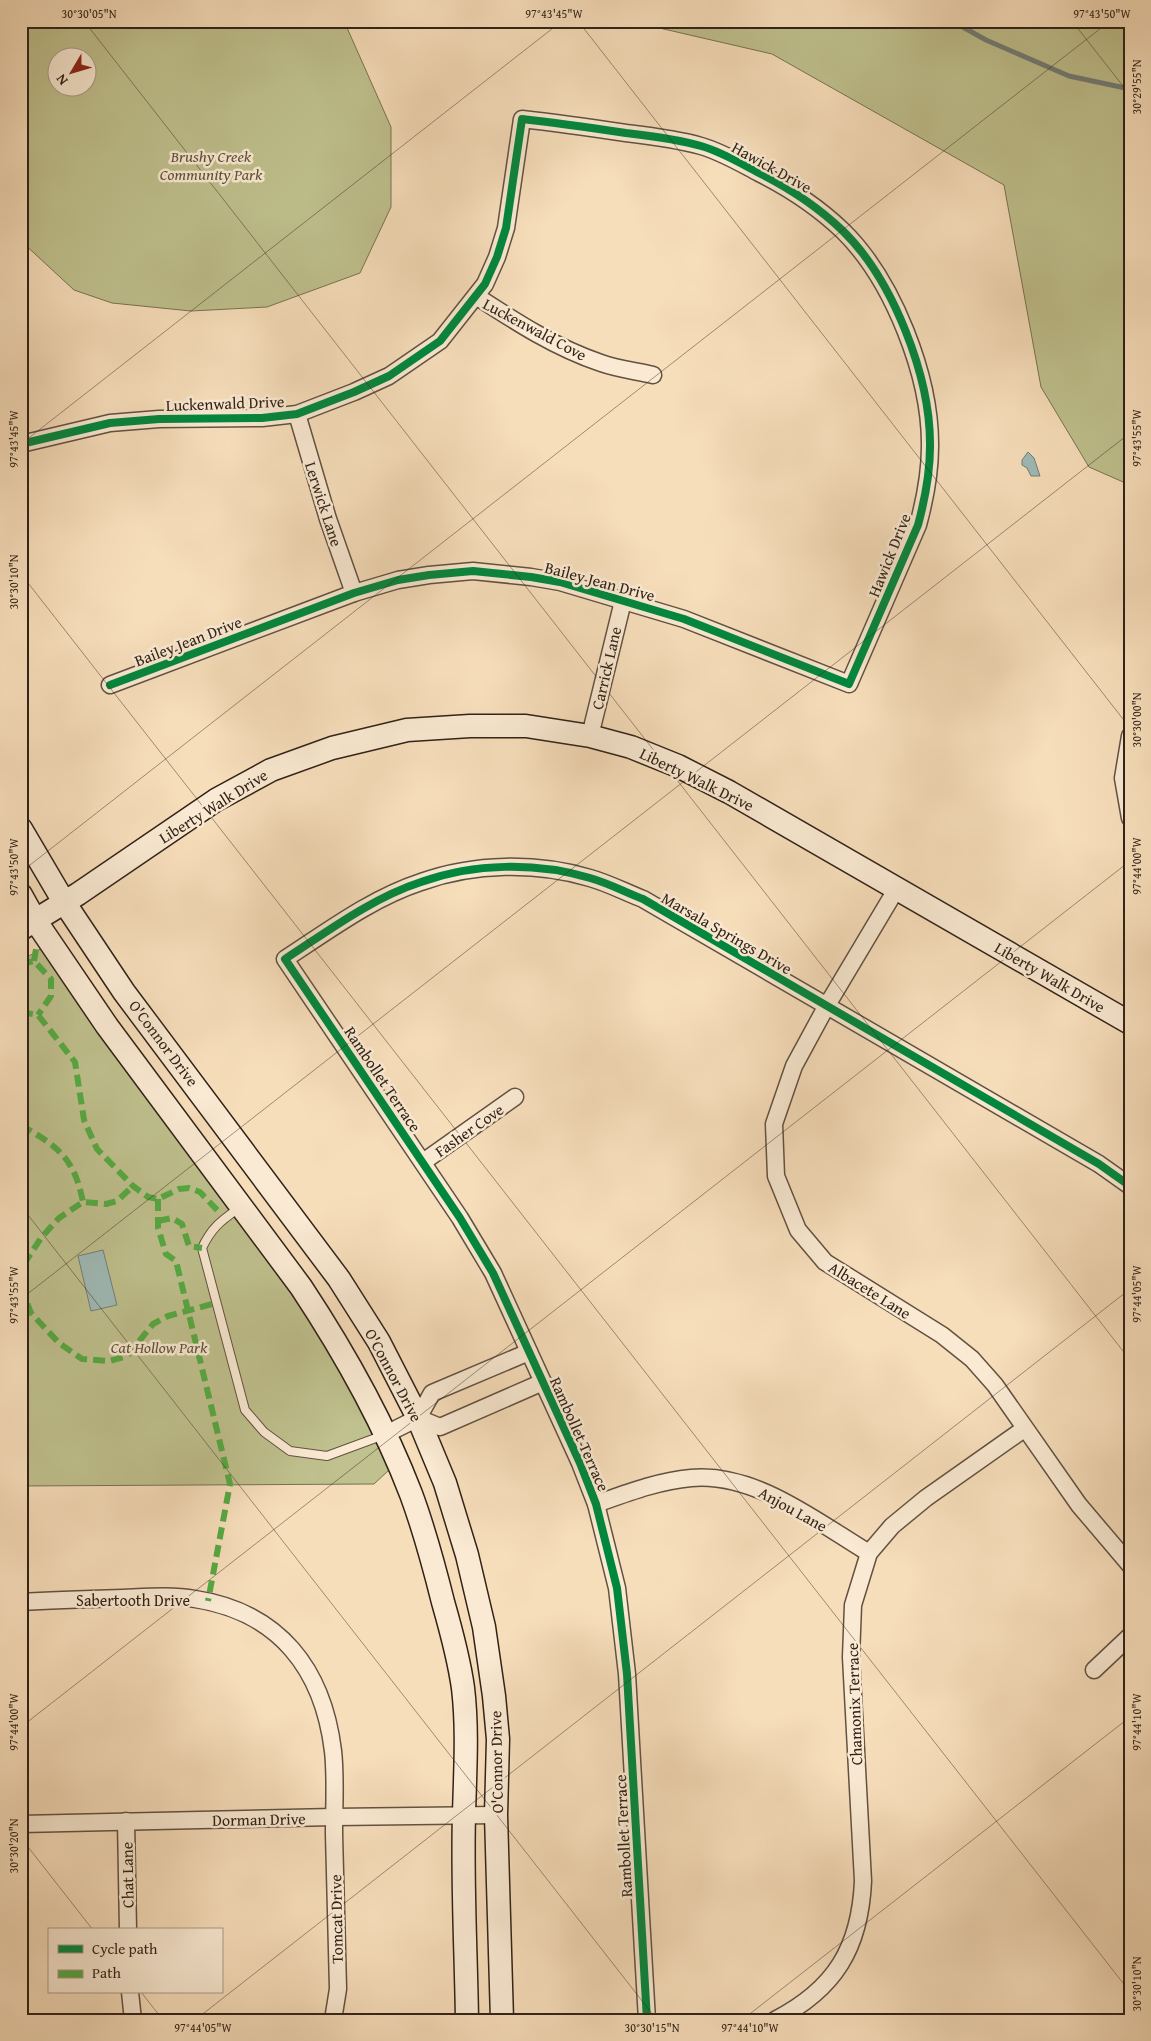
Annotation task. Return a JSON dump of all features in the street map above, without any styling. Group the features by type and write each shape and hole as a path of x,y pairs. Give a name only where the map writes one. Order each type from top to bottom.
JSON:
{"main road":[{"name":"Liberty Walk Drive","path":"28,924 216,800 271,770 332,748 407,730 470,726 526,726 590,736 631,747 687,771 729,792 1130,1023"},
{"name":"O'Connor Drive","path":"21,829 64,902 124,992 339,1279 379,1342 418,1418 445,1483 468,1555 484,1627 494,1696 498,1739 496,1816 502,2020"},
{"name":"O'Connor Drive","path":"21,895 28,924 107,1026 301,1287 348,1362 386,1434 412,1496 438,1582 456,1652 465,1712 466,1772 464,1815 467,2020"}],"street":[{"name":"Luckenwald Drive","path":"21,444 110,423 159,418 262,418 297,414 389,376 440,341 485,284 497,257 506,228 522,119"},
{"name":"Hawick Drive","path":"522,119 671,139 702,146 730,157 776,182 822,212 864,254 881,280 907,334 924,390 930,437 929,473 918,525 849,684"},
{"name":"Luckenwald Cove","path":"476,296 507,316 570,351 602,364 653,375"},
{"name":"Lerwick Lane","path":"297,414 328,519 354,593"},
{"name":"Bailey Jean Drive","path":"110,685 354,593 398,580 474,571 560,582 684,619 849,684"},
{"name":"Carrick Lane","path":"590,736 622,601"},
{"path":"1130,736 1123,778 1130,818"},
{"name":"Marsala Springs Drive","path":"285,959 370,905 420,882 478,868 534,867 590,878 643,899 1099,1164 1130,1186"},
{"name":"Albacete Lane","path":"897,888 826,1006 794,1066 774,1124 776,1176 798,1230 825,1262 942,1335 972,1359 995,1385 1079,1506 1130,1565"},
{"name":"Rambollet Terrace","path":"285,959 423,1162 493,1273 580,1463 596,1504 617,1588 627,1674 647,2020"},
{"name":"Fasher Cove","path":"423,1162 515,1098"},
{"path":"386,1434 418,1418 432,1393 529,1352"},
{"path":"418,1418 440,1427 543,1382"},
{"name":"Chamonix Terrace","path":"775,2020 796,2009 815,1994 832,1975 846,1954 856,1931 862,1906 863,1881 850,1657 853,1605 870,1553 892,1526 919,1504 1024,1429"},
{"name":"Anjou Lane","path":"596,1504 649,1486 689,1478 723,1479 746,1484 769,1493 870,1553"},
{"name":"Sabertooth Drive","path":"21,1602 166,1596 194,1598 221,1604 247,1614 270,1629 290,1647 308,1669 326,1709 334,1753 334,1817"},
{"path":"1094,1670 1130,1636"},
{"name":"Dorman Drive","path":"21,1824 334,1817 496,1816"},
{"name":"Tomcat Drive","path":"333,2020 338,1989 334,1817"},
{"name":"Chat Lane","path":"126,1821 128,1928"},
{"path":"130,1994 133,2020"}],"lane":[{"path":"241,1207 224,1218 209,1232 202,1248 245,1410 264,1432 290,1451 327,1456 386,1434"}],"green space":[{"name":"Brushy Creek Community Park","path":"21,21 344,21 391,127 391,207 360,273 267,307 191,311 112,303 74,290 21,241"},
{"path":"629,21 1130,21 1130,485 1089,467 1041,387 1004,185 772,54"},
{"name":"Cat Hollow Park","path":"42,948 305,1311 350,1385 389,1470 374,1484 21,1486 21,961"}],"water":[{"path":"1028,452 1034,458 1040,476 1031,476 1027,468 1022,465 1022,460"},
{"path":"103,1250 117,1305 91,1311 78,1256"}],"waterway":[{"path":"952,21 986,40 1069,76 1130,89"}],"marked path":[{"path":"34,961 36,949"},
{"path":"21,964 34,961 51,979 51,996 38,1015"},
{"path":"21,1012 38,1015 75,1062 84,1120 97,1149 133,1186 148,1197 158,1199 179,1189 189,1188 200,1192 218,1211"},
{"path":"21,1125 55,1147 62,1155 75,1174 83,1202"},
{"path":"21,1282 24,1264 41,1238 59,1218 83,1202 106,1204 117,1201 133,1186"},
{"path":"158,1199 158,1228 166,1254 176,1261 230,1484 208,1601"},
{"path":"158,1221 172,1218 182,1224 189,1246 202,1248"},
{"path":"21,1287 31,1313 59,1343 82,1359 110,1361 127,1356 153,1324 168,1316 216,1303"}],"cycle path":[{"path":"21,444 110,423 159,419 262,418 297,414 389,376 440,341 485,284 497,257 506,228 522,119 654,137 709,148 770,179 813,206 843,231 861,251 893,302 906,331 924,391 929,420 930,457 927,486 918,525 849,684 684,619 560,582 473,571 398,580 354,593 110,685"},
{"path":"647,2020 627,1674 617,1588 596,1504 580,1463 493,1273 460,1218 285,959 368,906 403,889 441,876 484,868 527,867 548,869 590,878 643,899 1099,1164 1130,1186"}]}
